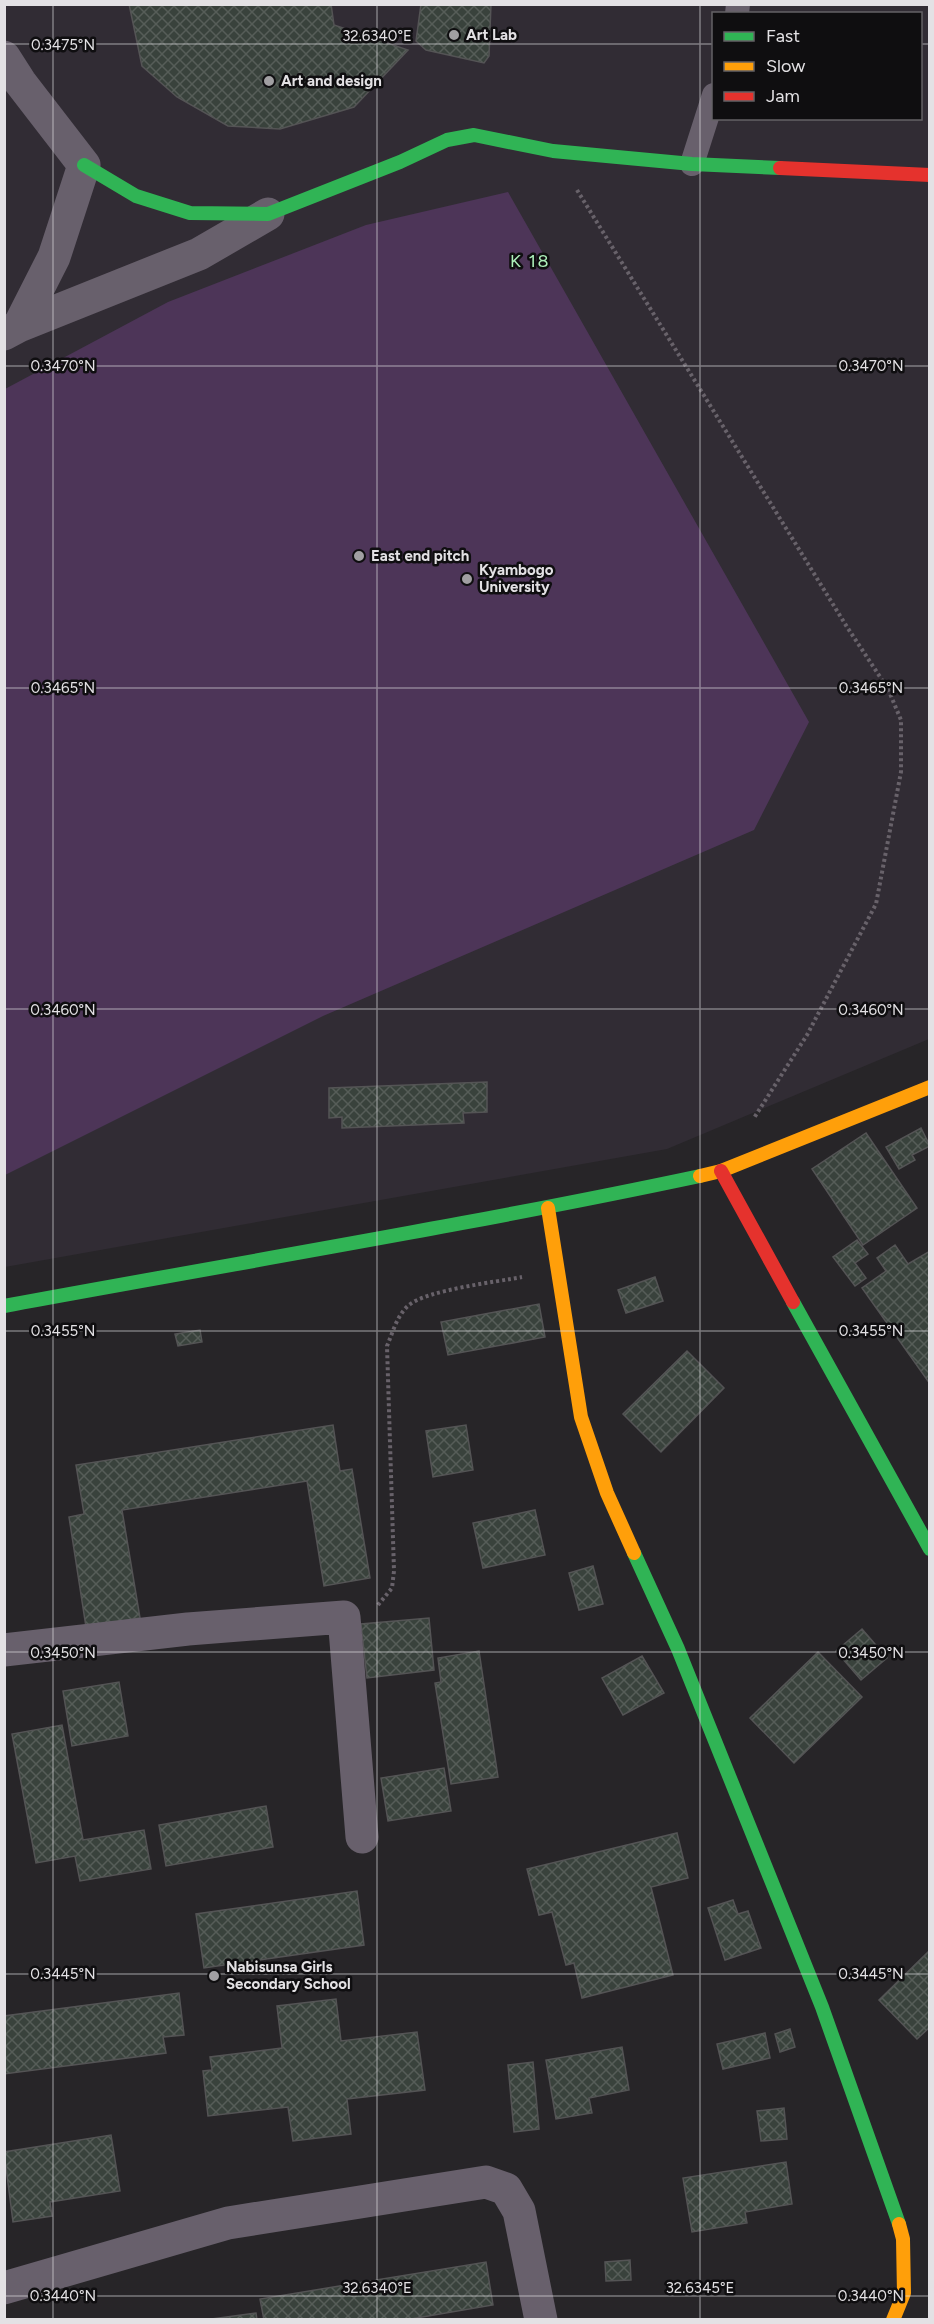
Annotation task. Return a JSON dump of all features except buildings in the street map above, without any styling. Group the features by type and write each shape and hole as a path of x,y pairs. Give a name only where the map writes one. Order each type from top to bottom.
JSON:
{"street":[{"path":"4,57 20,82 84,165 136,196 190,213 268,214"},
{"path":"12,330 199,254 268,214 400,162 447,140 474,135 553,151 692,164 930,175"},
{"path":"12,330 54,257 84,165"},
{"path":"4,1306 436,1226 548,1208 721,1171 930,1087"},
{"path":"721,1171 930,1549"},
{"path":"548,1208 581,1417 607,1493 678,1649 822,2007 893,2202 903,2239 904,2293 893,2319"},
{"path":"4,1650 188,1629 344,1617 363,1837"},
{"path":"4,2288 228,2223 486,2182 506,2189 519,2211 541,2319"}],"lane":[{"path":"692,164 712,101"}],"path":[{"path":"553,151 888,689 901,720 901,772 876,904 807,1035 751,1123"},
{"path":"344,1617 377,1605 392,1588 394,1571 387,1346 399,1315 410,1304 431,1296 556,1270"}],"shaded area":[{"name":"Kyambogo University","path":"5,5 929,5 929,1039 667,1149 5,1267"},
{"name":"East end pitch","path":"508,192 809,722 754,830 323,1016 5,1175 5,389 168,302 366,225"}],"traffic: fast":[{"path":"84,165 136,196 190,213 268,214 400,162 447,140 474,135 553,151 692,164 780,168"},
{"path":"4,1306 439,1227 700,1176"},
{"path":"793,1302 930,1549"},
{"path":"634,1553 678,1649 822,2007 899,2224"}],"traffic: slow":[{"path":"700,1176 721,1171 930,1087"},
{"path":"548,1208 581,1417 607,1493 634,1553"},
{"path":"893,2320 904,2293 903,2239 899,2224"}],"traffic: jam":[{"path":"780,168 930,175"},
{"path":"721,1171 793,1302"}],"place":[{"name":"Art Lab","path":"454,35"},
{"name":"Art and design","path":"269,81"},
{"name":"East end pitch","path":"359,556"},
{"name":"Kyambogo University","path":"467,579"},
{"name":"Nabisunsa Girls Secondary School","path":"214,1976"}],"district":[{"name":"K 18","path":"530,261"}]}
